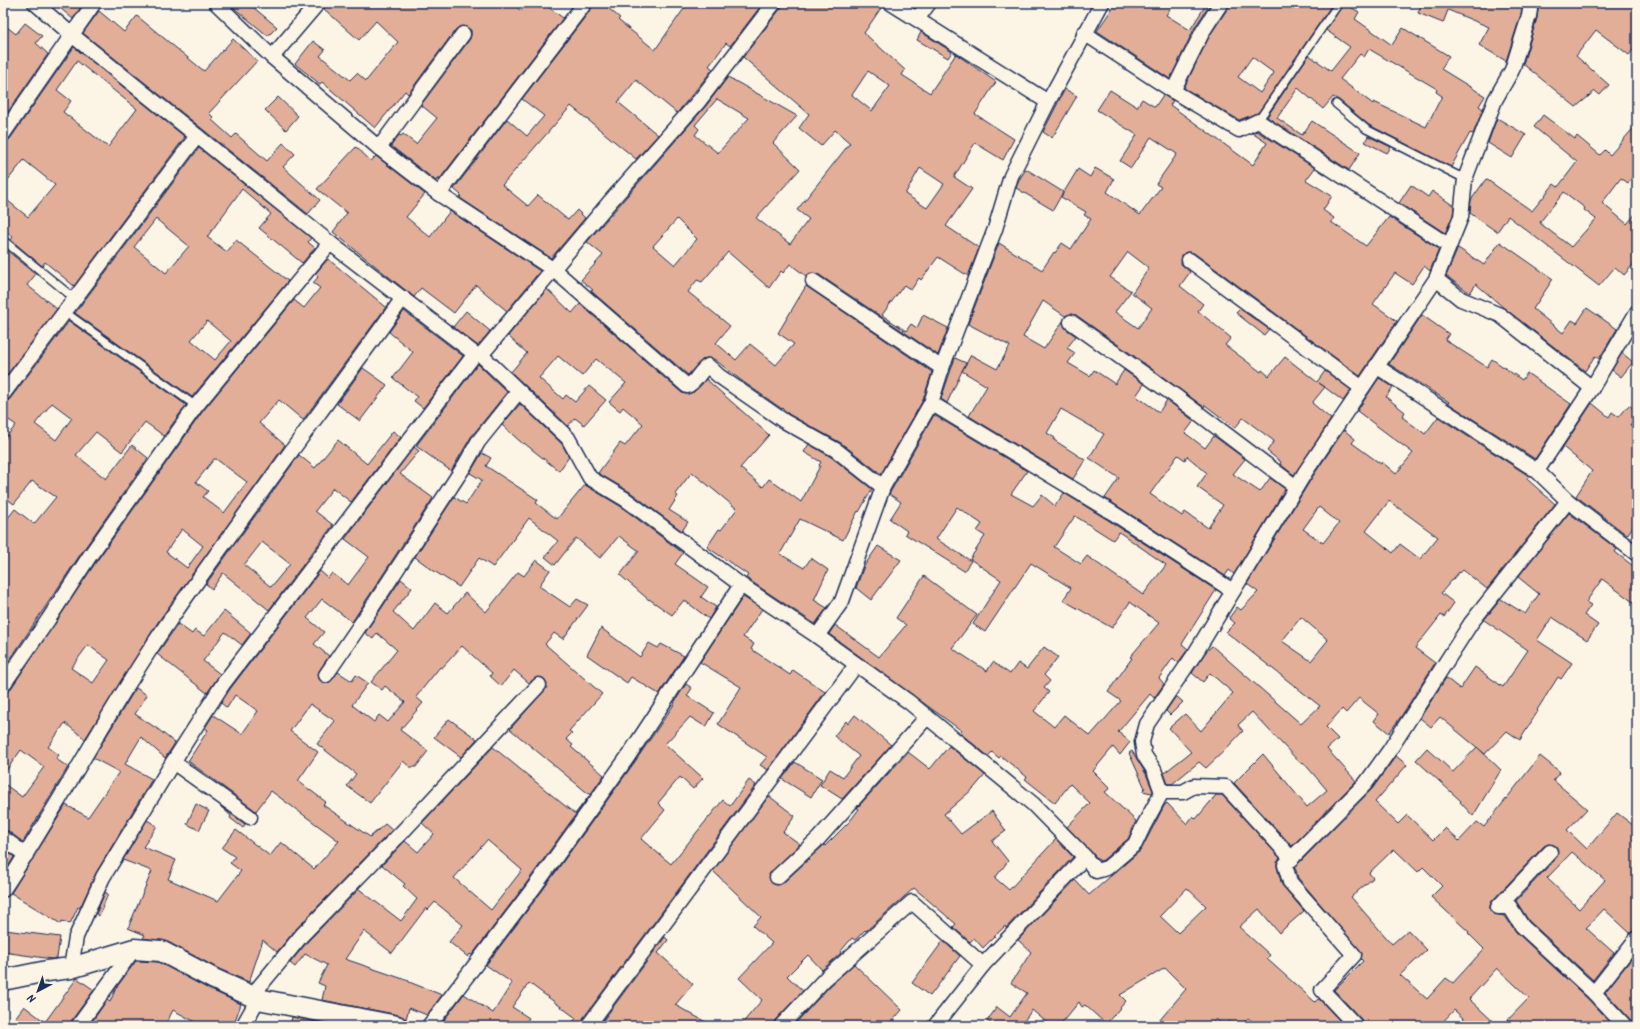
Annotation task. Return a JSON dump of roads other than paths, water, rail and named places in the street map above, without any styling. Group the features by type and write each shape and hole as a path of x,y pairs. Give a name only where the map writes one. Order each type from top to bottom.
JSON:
{"street":[{"path":"35,3 72,35 330,243 478,355 519,391 568,438 590,478 625,500 741,585 817,636 909,702 1033,804 1085,857 1096,871 1107,868 1135,844 1162,792 1154,770 1144,755 1142,742 1147,724 1196,652 1296,486 1436,279 1448,245 1461,217 1465,179 1495,100 1512,70 1529,16 1531,3"},
{"path":"3,134 94,3"},
{"path":"216,3 272,57 379,148 439,194 554,270 687,386 693,383 701,370 708,366 719,376 784,421 836,450 883,487"},
{"path":"272,57 318,3"},
{"path":"439,194 585,3"},
{"path":"71,968 76,937 103,877 173,762 223,684 478,355 554,270 608,204 699,101 774,3"},
{"path":"891,3 1048,102"},
{"path":"917,19 929,3"},
{"path":"817,636 842,601 883,487 931,403 942,368 995,229 1011,176 1084,33 1102,3"},
{"path":"1173,91 1203,31 1221,3"},
{"path":"1084,33 1173,91 1239,130 1258,121 1448,245"},
{"path":"379,148 463,34"},
{"path":"3,394 197,136"},
{"path":"3,685 89,558 196,406 330,243"},
{"path":"1189,260 1362,388"},
{"path":"1436,279 1461,299 1500,315 1592,388"},
{"path":"813,281 942,368"},
{"path":"3,890 26,855 125,689 165,628 403,298"},
{"path":"1537,470 1592,388 1637,312"},
{"path":"1071,322 1178,398 1296,486"},
{"path":"1376,366 1537,470 1568,501 1637,554"},
{"path":"326,675 367,615 478,442 519,391"},
{"path":"931,403 1113,513 1234,590"},
{"path":"1356,1026 1322,990 1354,955 1290,882 1285,865 1366,783 1389,751 1471,623 1568,501"},
{"path":"429,1026 534,886 627,758 741,585"},
{"path":"588,1026 856,665"},
{"path":"243,1026 258,999 258,987 302,935 410,824 538,685"},
{"path":"777,877 818,838 927,717"},
{"path":"173,762 250,817"},
{"path":"1162,792 1183,792 1194,786 1226,787 1292,859"},
{"path":"3,838 26,855"},
{"path":"1550,852 1498,907 1510,907 1522,926 1594,993 1625,1026"},
{"path":"935,1026 983,964 1085,857"},
{"path":"781,1026 826,979 912,902 983,964"},
{"path":"1594,993 1637,938"},
{"path":"78,1026 134,949"},
{"path":"3,980 47,971 71,968 134,949 161,951 214,979 258,999 397,1026"}],"lane":[{"path":"1258,121 1339,3"},
{"path":"1336,104 1366,129 1465,179"},
{"path":"3,240 75,299"},
{"path":"65,312 196,406"}]}
